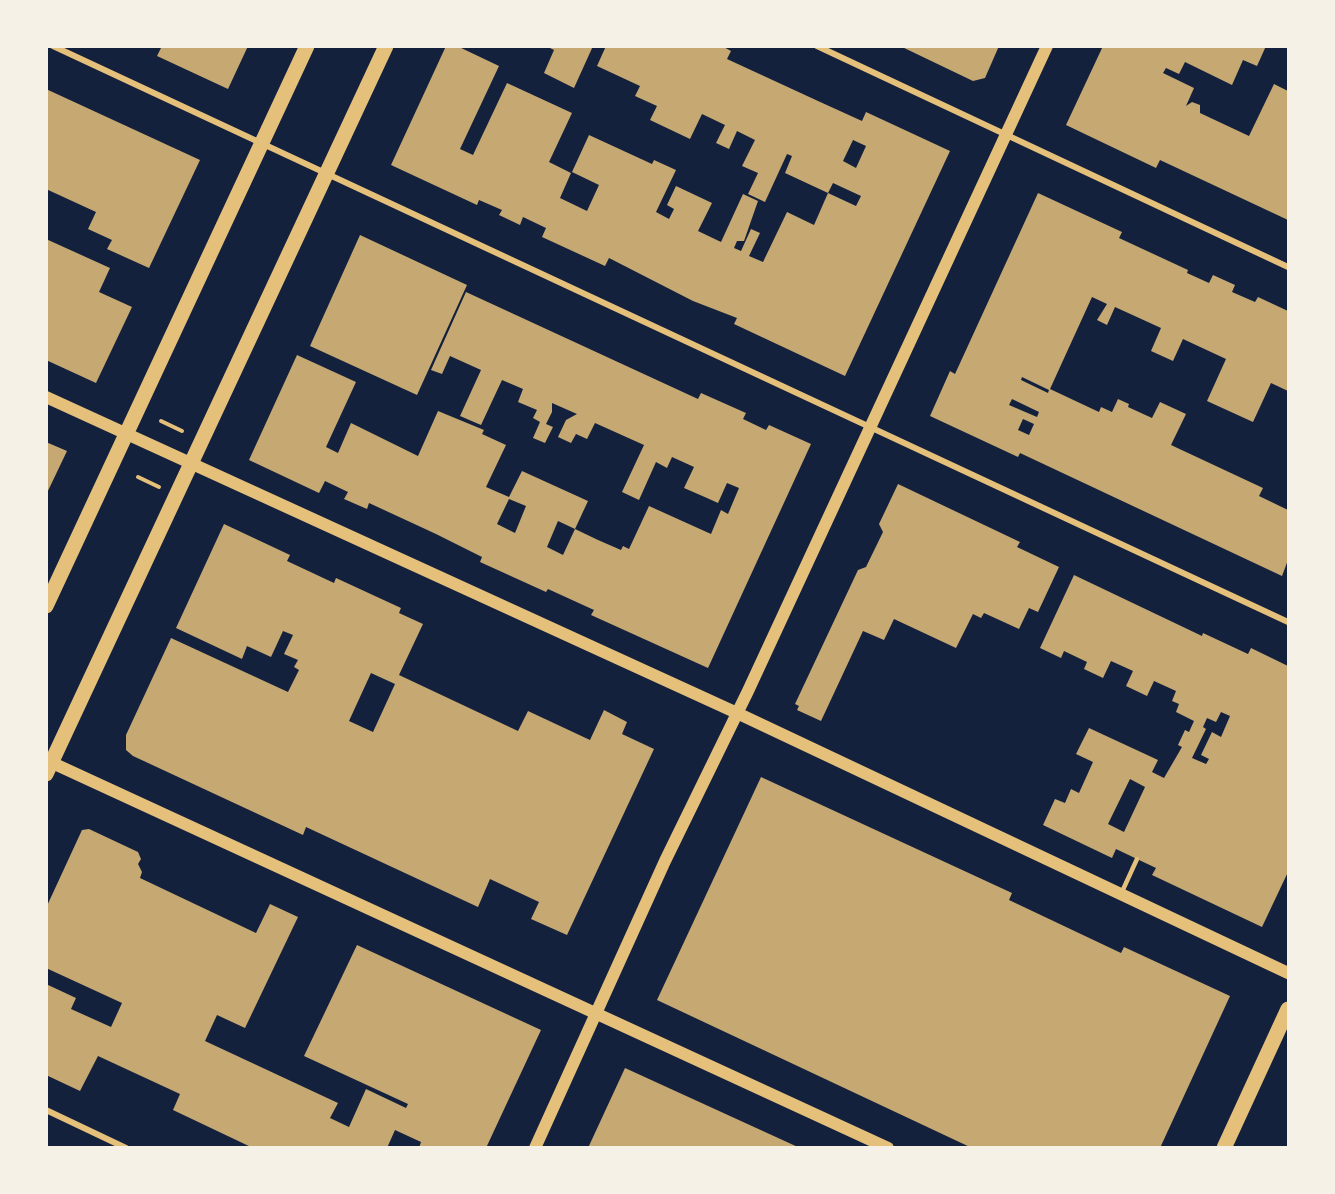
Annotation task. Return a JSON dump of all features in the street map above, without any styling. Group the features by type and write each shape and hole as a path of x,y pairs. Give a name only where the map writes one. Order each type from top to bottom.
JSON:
{"main road":[{"path":"46,606 307,46"},
{"path":"386,46 48,765 597,1013 888,1148"},
{"path":"536,1148 665,861 737,713 1047,46"},
{"path":"46,397 737,713 1288,973"},
{"path":"1224,1148 1288,1009"}],"street":[{"path":"53,46 1288,622"},
{"path":"817,46 1288,267"},
{"path":"46,1110 126,1148"}],"lane":[{"path":"1122,894 1137,859"}],"path":[{"path":"161,420 186,433"},
{"path":"138,477 160,488"}],"building":[{"path":"157,46 248,46 228,89 157,56 161,48"},
{"path":"446,46 457,46 499,66 460,149 473,155 507,83 572,113 549,162 571,173 560,198 587,211 599,185 572,172 589,135 652,164 654,160 676,170 656,212 669,219 674,209 667,205 676,186 712,203 698,231 721,242 743,194 758,201 744,241 737,241 734,248 741,251 751,229 760,233 749,256 763,262 787,212 814,225 828,193 785,173 792,156 787,154 765,202 748,194 758,173 742,166 755,140 737,131 729,149 716,143 725,125 702,114 690,139 650,120 657,106 635,96 640,86 597,66 606,46 722,46 731,51 727,59 818,101 862,121 866,112 950,151 845,376 734,324 737,318 693,301 609,258 605,266 542,237 546,228 523,217 520,225 499,215 502,210 479,200 477,205 391,165","holes":["853,140 866,146 856,168 843,161","833,183 861,196 856,206 828,193"]},
{"path":"546,46 593,46 574,88 544,73 554,50"},
{"path":"900,46 999,46 985,78 973,81"},
{"path":"1103,46 1266,46 1257,66 1243,60 1232,85 1185,62 1179,74 1166,68 1163,73 1194,88 1186,106 1192,102 1200,105 1200,113 1249,136 1274,84 1288,91 1288,220 1160,160 1156,168 1066,125"},
{"path":"46,89 200,160 149,268 107,249 112,240 88,229 96,212 46,189"},
{"path":"1038,193 1122,232 1119,238 1188,270 1187,273 1209,283 1213,275 1235,285 1232,292 1255,302 1258,297 1288,311 1288,391 1271,383 1253,422 1207,401 1226,359 1183,339 1173,361 1151,351 1161,328 1115,307 1107,325 1097,320 1107,304 1092,297 1050,389 1099,412 1101,407 1112,412 1118,399 1129,404 1128,407 1152,418 1160,402 1186,414 1171,445 1263,488 1259,496 1288,510 1288,560 1282,576 1020,453 1018,457 930,416 950,371 955,374","holes":["1022,377 1049,390 1048,393 1021,380","1012,399 1039,412 1037,417 1009,405","1023,419 1034,424 1029,435 1018,430"]},
{"path":"360,235 467,285 417,395 310,346"},
{"path":"46,239 110,268 99,292 132,307 96,383 46,360"},
{"path":"466,292 698,399 701,393 746,413 743,419 766,430 769,425 811,444 708,668 591,615 594,610 548,589 546,592 480,562 482,557 436,534 369,503 367,509 344,499 348,492 325,481 319,493 249,460 297,355 356,382 326,447 338,453 351,423 418,456 438,411 484,430 482,434 506,445 486,487 509,497 522,471 588,501 575,529 621,550 623,546 629,549 649,506 711,534 721,510 728,514 739,488 727,483 718,503 684,488 694,467 672,457 667,468 656,462 639,500 622,492 644,445 595,423 587,439 576,434 571,443 558,437 566,420 577,414 552,403 552,412 546,424 553,427 545,443 533,438 540,422 533,418 537,410 518,402 523,389 502,380 481,425 460,416 481,370 450,356 442,374 431,370","holes":["509,499 526,506 515,533 497,524","558,521 575,529 563,555 547,547"]},
{"path":"46,442 67,451 46,495"},
{"path":"898,484 1020,542 1017,547 1059,567 1038,612 1029,608 1019,629 984,613 981,618 973,614 956,648 894,619 884,640 863,631 821,721 797,710 799,706 795,704 858,570 866,567 883,532 879,524"},
{"path":"224,524 290,555 287,561 334,583 336,578 401,608 399,613 423,624 399,675 518,731 528,711 590,740 604,710 627,722 622,734 654,749 567,935 531,919 539,902 490,879 478,907 306,827 303,835 133,756 126,750 126,735 171,638 288,692 299,670 294,667 298,660 284,654 293,635 283,631 271,657 247,646 242,659 176,628","holes":["371,673 395,684 373,732 349,721"]},
{"path":"1074,575 1202,636 1203,633 1248,654 1251,648 1288,666 1288,872 1262,927 1152,875 1156,868 1116,849 1112,858 1043,825 1055,799 1065,803 1071,789 1079,793 1093,762 1076,754 1089,728 1158,760 1152,772 1164,778 1182,747 1178,745 1185,730 1189,732 1194,721 1176,712 1179,704 1172,701 1176,691 1154,681 1147,696 1126,686 1133,671 1111,661 1103,678 1084,669 1087,662 1064,651 1061,658 1040,648","holes":["1221,712 1230,716 1221,737 1212,732 1201,755 1209,759 1206,764 1192,758 1206,729 1203,727 1207,718 1216,722","1130,779 1145,787 1124,832 1108,824"]},
{"path":"761,777 1012,893 1009,900 1121,953 1124,947 1230,996 1160,1148 972,1148 657,1000"},
{"path":"89,829 138,852 141,859 138,864 142,872 140,878 256,933 270,904 298,917 245,1028 217,1015 205,1041 338,1103 330,1118 349,1127 366,1089 406,1108 408,1104 304,1056 357,945 541,1030 486,1148 419,1148 421,1142 395,1130 387,1148 253,1148 173,1110 180,1094 98,1056 80,1091 46,1075 46,984 76,998 71,1009 111,1027 122,1003 46,968 46,908 82,830"},
{"path":"625,1068 800,1148 588,1148"}]}
